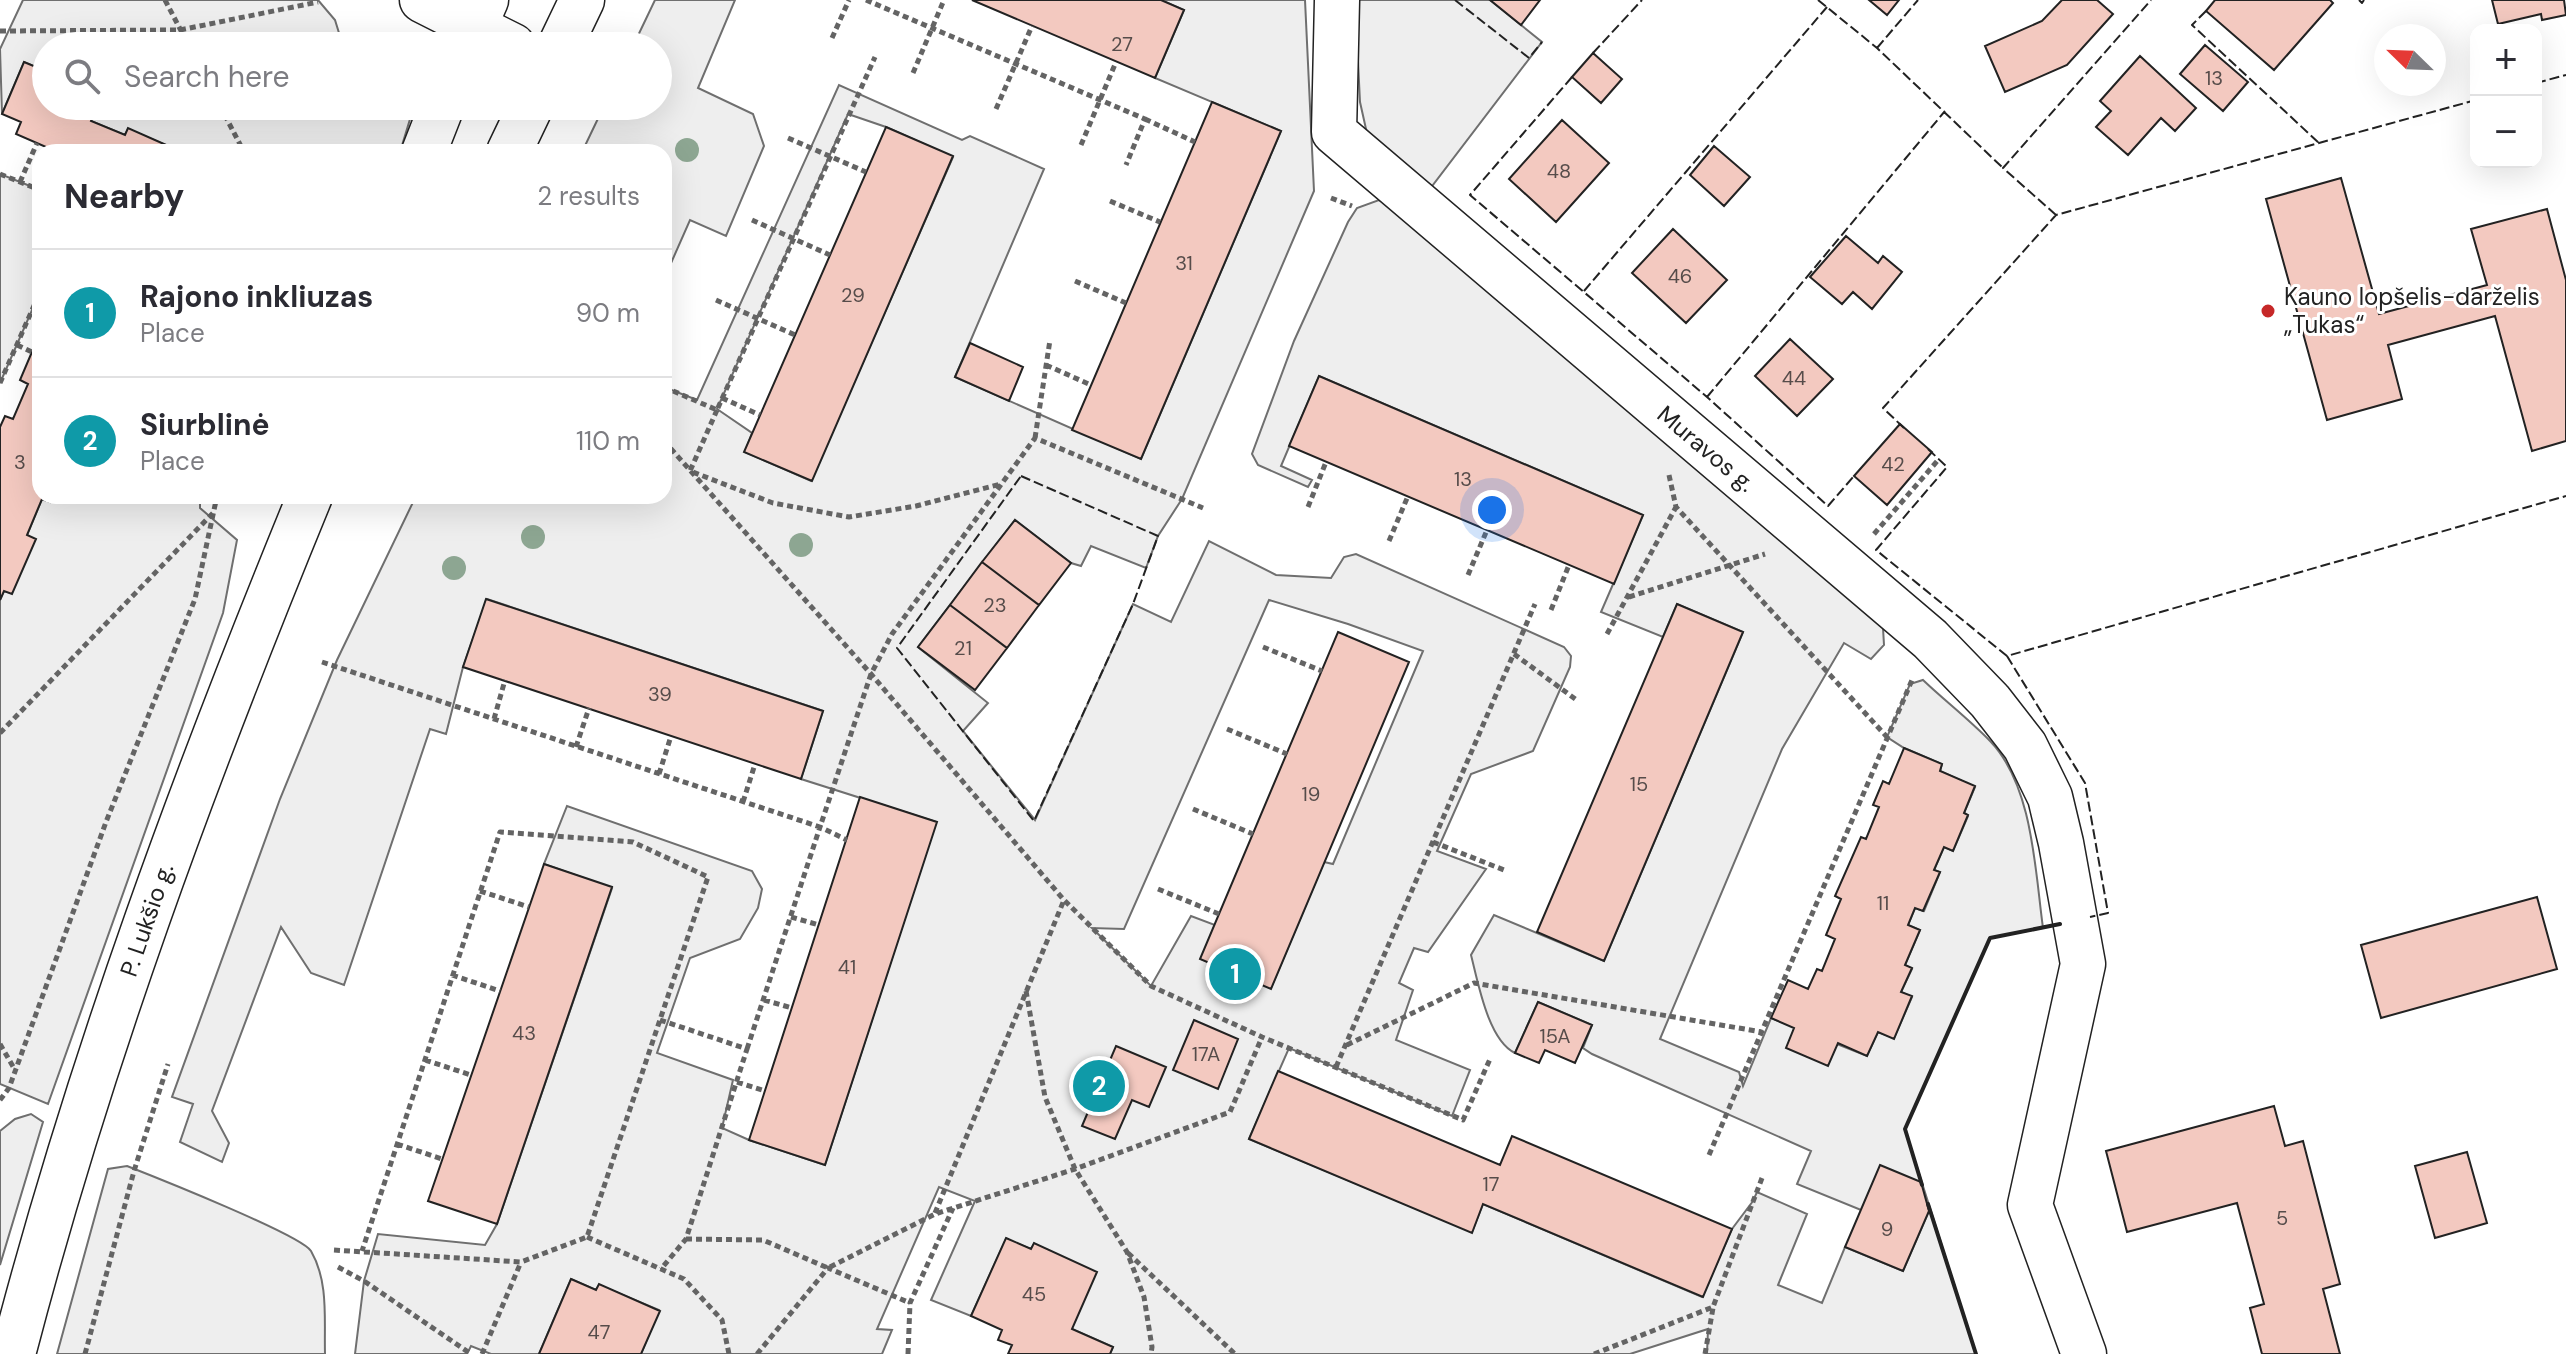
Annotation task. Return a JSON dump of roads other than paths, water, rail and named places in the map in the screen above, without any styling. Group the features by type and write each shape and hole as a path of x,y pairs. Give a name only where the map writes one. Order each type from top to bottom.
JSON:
{"street":[{"path":"422,0 475,24"},
{"path":"567,32 582,0"},
{"name":"Muravos g.","path":"1337,0 1334,132 1930,639 1990,701 2025,746 2050,797 2083,964 2030,1205 2084,1354"},
{"path":"427,144 437,120"},
{"path":"513,144 524,120"},
{"name":"P. Lukšio g.","path":"13,1354 75,1139 122,991 184,815 307,504"}],"place":[{"name":"Kauno lopšelis-darželis „Tukas“","path":"2268,311"},
{"name":"Rajono inkliuzas","path":"1235,974"},
{"name":"Siurblinė","path":"1099,1086"}]}
